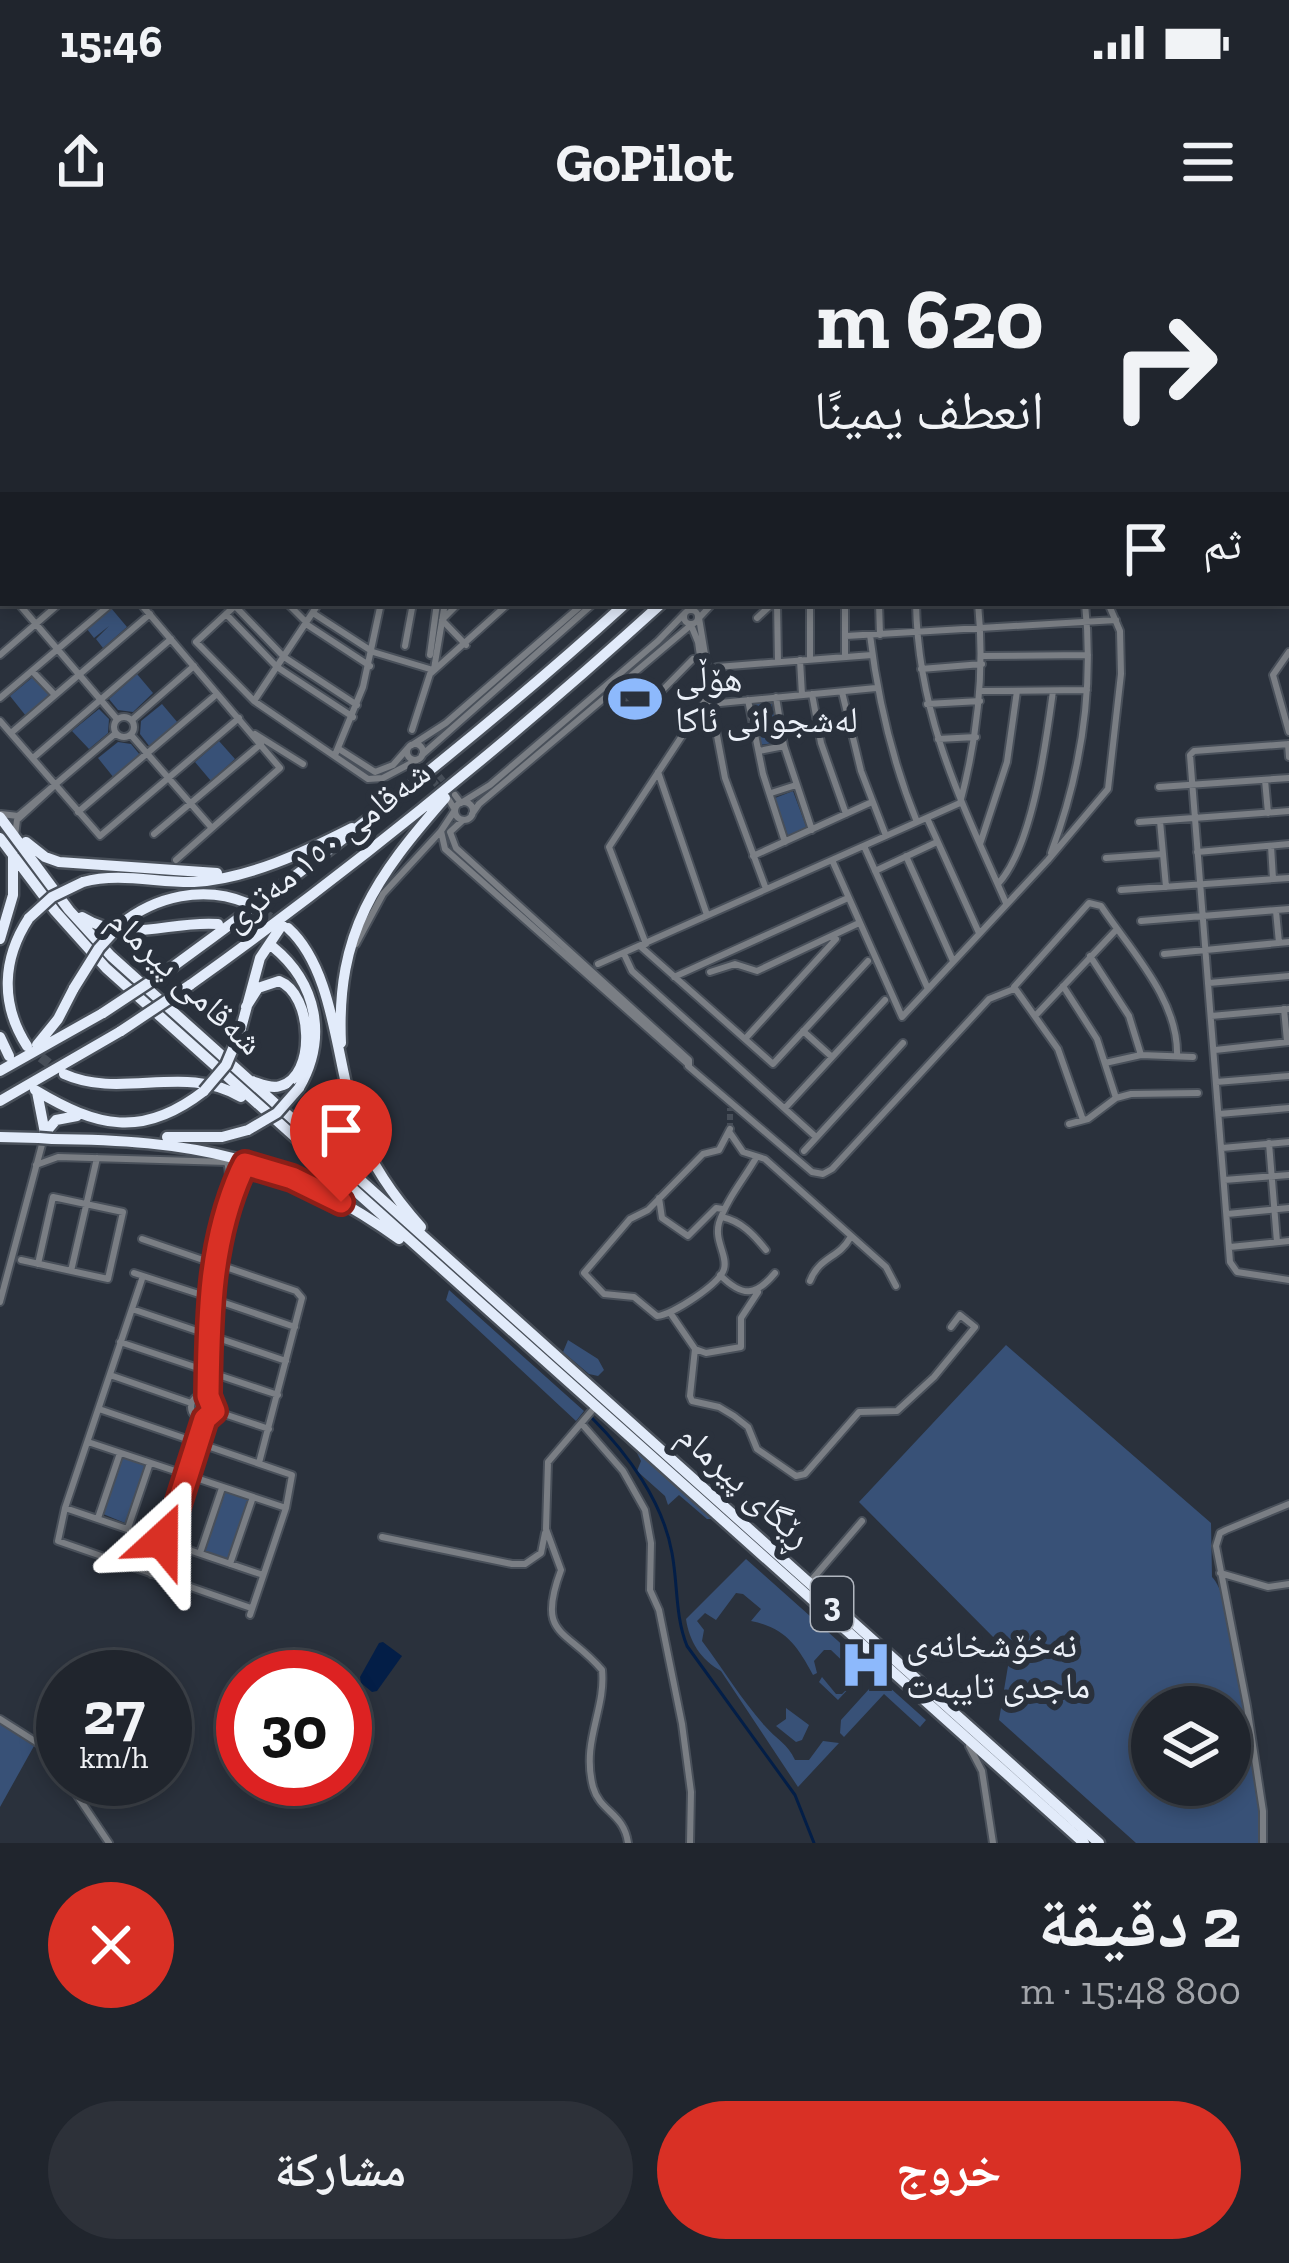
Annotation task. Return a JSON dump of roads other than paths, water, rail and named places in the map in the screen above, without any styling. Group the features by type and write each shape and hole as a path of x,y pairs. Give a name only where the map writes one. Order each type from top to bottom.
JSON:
{"highway":[{"name":"شەقامی ١٥٠ مەتری","path":"0,1071 171,968 371,819 623,606"},
{"name":"شەقامی ١٥٠ مەتری","path":"0,1100 121,1031 455,799 659,606"},
{"path":"345,1082 340,1015 350,951 365,909 386,868 455,799"},
{"name":"شەقامی پیرمام","path":"0,815 69,910 111,956 561,1368"},
{"path":"247,903 213,895 173,898 140,910 99,948 50,1030 25,1052 10,1011 6,977 13,947 29,918 58,893 83,882 117,878 193,882 223,878 321,844 371,819"},
{"path":"15,837 59,862 196,874 256,868"},
{"name":"شەقامی پیرمام","path":"0,838 106,968 425,1246"},
{"path":"0,939 10,908 13,856"},
{"path":"45,1137 61,1117 122,1124 181,1107 204,1091 226,1065 266,946 310,898"},
{"path":"0,928 10,908"},
{"path":"69,910 117,932 218,924"},
{"path":"287,928 318,973 359,1131 425,1246"},
{"path":"0,1137 222,1137 248,1130 277,1113 299,1088 313,1057 314,1010 300,974 273,946"},
{"path":"246,1007 258,988 273,981 285,983 300,999 306,1034 291,1081 278,1087 248,1080"},
{"path":"0,1037 9,1056"},
{"path":"64,1074 107,1085 207,1083 259,1106"},
{"path":"45,1137 36,1091 86,1118"},
{"path":"122,1139 196,1147 269,1169 425,1246"},
{"name":"ڕێگای پیرمام","path":"561,1368 595,1407 1082,1836"},
{"name":"ڕێگای پیرمام","path":"561,1368 809,1583 964,1738 1082,1836 1100,1843"}],"street":[{"path":"0,815 16,817 116,734 117,719 21,606"},
{"path":"0,655 57,606"},
{"path":"0,698 108,606"},
{"path":"143,606 279,767 279,772 176,860"},
{"path":"235,606 196,642 254,701 377,772 446,723 581,606"},
{"path":"239,606 284,657 357,705"},
{"path":"290,606 306,623 370,666"},
{"path":"308,606 373,652 434,670"},
{"path":"254,701 317,606"},
{"path":"405,646 412,606"},
{"path":"430,655 440,606"},
{"path":"412,730 434,670 441,606"},
{"path":"442,620 456,606"},
{"path":"434,670 506,606"},
{"path":"337,752 373,780 420,758 591,606"},
{"path":"350,951 391,884 440,831 455,799 490,785 692,606"},
{"path":"440,831 450,832 472,814 709,606"},
{"path":"757,618 771,606"},
{"path":"775,606 778,662"},
{"path":"810,606 810,659"},
{"path":"844,657 845,606"},
{"path":"879,606 880,635"},
{"path":"916,606 921,669 936,739 1006,903"},
{"path":"960,802 980,701 978,606"},
{"path":"1048,860 1071,793 1087,691 1085,606"},
{"path":"832,860 902,1017 1108,788 1121,689 1121,636 1109,606"},
{"path":"337,752 370,666 381,607"},
{"path":"686,611 696,611 699,618 709,700 610,847 644,945 773,1064 868,961"},
{"path":"686,611 684,619 698,642 725,778 766,889"},
{"path":"10,733 150,614"},
{"path":"226,614 277,667 352,717"},
{"path":"442,620 466,645"},
{"path":"846,636 1113,620"},
{"path":"682,632 698,642"},
{"path":"869,635 892,754 917,822"},
{"path":"0,636 9,647"},
{"path":"32,758 171,639"},
{"path":"1289,652 1273,675 1289,732"},
{"path":"872,655 717,667 720,703 876,688"},
{"path":"921,669 982,660 1088,656"},
{"path":"612,691 640,713 693,659"},
{"path":"800,660 802,695"},
{"path":"132,720 194,666"},
{"path":"33,672 55,695"},
{"path":"980,691 1087,691"},
{"path":"980,845 1006,762 1017,691"},
{"path":"998,884 1015,854 1030,809 1052,691"},
{"path":"842,692 886,836"},
{"path":"78,812 218,693"},
{"path":"812,694 821,743 846,814"},
{"path":"776,697 784,746 812,830"},
{"path":"748,700 757,752 785,842"},
{"path":"927,704 980,701"},
{"path":"0,721 96,834 102,835 239,718"},
{"path":"117,719 132,720 131,735"},
{"path":"249,730 303,764"},
{"path":"116,734 131,735"},
{"path":"131,735 212,829"},
{"path":"936,739 976,737"},
{"path":"154,834 261,744"},
{"path":"1289,757 1289,744 1192,752 1230,1262 1237,1272 1289,1280"},
{"path":"410,746 419,745 420,758"},
{"path":"410,746 420,758"},
{"path":"757,752 784,746"},
{"path":"658,772 707,915"},
{"path":"1159,787 1289,778"},
{"path":"1265,780 1268,813"},
{"path":"15,837 17,820 55,785"},
{"path":"769,794 796,785"},
{"path":"455,799 471,806 472,814"},
{"path":"455,799 463,820"},
{"path":"753,856 872,802"},
{"path":"591,969 960,802"},
{"path":"1139,822 1289,811"},
{"path":"927,818 980,933"},
{"path":"1160,821 1166,886"},
{"path":"440,831 448,852 591,969"},
{"path":"450,832 457,849 591,969 688,1066 812,1172 828,1172 989,999 1015,989"},
{"path":"875,871 938,842"},
{"path":"1197,852 1289,844"},
{"path":"1270,845 1273,878"},
{"path":"864,846 928,989"},
{"path":"1106,858 1163,854"},
{"path":"907,856 953,961"},
{"path":"1121,890 1289,878"},
{"path":"674,976 848,898"},
{"path":"1015,989 1017,981 1089,904 1100,904 1169,1009 1177,1056"},
{"path":"1276,910 1279,943"},
{"path":"1142,921 1289,910"},
{"path":"710,973 735,964 757,971 859,923"},
{"path":"1036,1014 1117,929"},
{"path":"745,1039 836,939"},
{"path":"1164,954 1289,942"},
{"path":"624,954 632,971 816,1137"},
{"path":"1090,956 1129,1016 1141,1055"},
{"path":"1208,983 1289,976"},
{"path":"1063,986 1086,1018 1116,1098"},
{"path":"1015,989 1058,1049 1082,1120"},
{"path":"785,1108 885,1000"},
{"path":"1211,1016 1287,1009 1288,1042 1214,1050"},
{"path":"803,1031 832,1057"},
{"path":"804,1151 903,1043"},
{"path":"1105,1063 1141,1055 1193,1058"},
{"path":"1216,1082 1289,1076"},
{"path":"1077,1100 1069,1124 1116,1098 1143,1091 1198,1093"},
{"path":"730,1098 730,1108"},
{"path":"1219,1114 1289,1108"},
{"path":"756,1158 723,1213 717,1237 724,1268 671,1314 657,1316 634,1297 604,1294 584,1273 630,1219 646,1212 703,1154 719,1150 730,1131 743,1152 765,1160 886,1267 896,1286"},
{"path":"0,1302 45,1137"},
{"path":"1222,1148 1289,1142"},
{"path":"1269,1143 1277,1243"},
{"path":"36,1165 53,1157 227,1162 269,1169"},
{"path":"71,1271 97,1158"},
{"path":"227,1162 230,1179 206,1297 205,1396 214,1411 269,1429"},
{"path":"210,1262 245,1164"},
{"path":"1224,1180 1289,1175"},
{"path":"660,1195 662,1218 688,1236 716,1208 753,1234 766,1250"},
{"path":"21,1260 38,1264 108,1279 123,1213 53,1197 38,1264"},
{"path":"1227,1214 1289,1208"},
{"path":"810,1281 820,1262 843,1251 850,1238"},
{"path":"142,1239 299,1293 302,1298 259,1463"},
{"path":"1230,1247 1289,1241"},
{"path":"134,1273 295,1327"},
{"path":"671,1314 695,1349 706,1353 741,1347 741,1318 775,1273"},
{"path":"720,1275 748,1292 758,1292"},
{"path":"99,1409 292,1475 286,1508 250,1612 59,1543 65,1508 143,1276"},
{"path":"132,1310 286,1361"},
{"path":"695,1349 692,1401 726,1410 748,1427 758,1450 800,1476 859,1412 897,1411 916,1395 975,1327 961,1315 951,1327"},
{"path":"120,1342 278,1395"},
{"path":"110,1375 191,1402 205,1396"},
{"path":"191,1402 192,1412 201,1419"},
{"path":"382,1537 524,1564 541,1553 548,1462 595,1407"},
{"path":"153,1574 201,1419 214,1411"},
{"path":"580,1423 623,1471 645,1510 651,1543 650,1590 660,1614 691,1792 690,1843"},
{"path":"88,1442 286,1508"},
{"path":"98,1519 120,1453"},
{"path":"128,1529 150,1463"},
{"path":"200,1553 222,1487"},
{"path":"230,1564 253,1497"},
{"path":"1263,1843 1263,1811 1247,1706 1216,1546 1220,1533 1289,1504"},
{"path":"65,1508 263,1575"},
{"path":"809,1583 862,1521"},
{"path":"546,1529 561,1570 551,1619 560,1634 602,1670 603,1690 591,1728 593,1787 625,1826 628,1843"},
{"path":"1220,1574 1272,1587 1289,1584"},
{"path":"0,1719 36,1742"},
{"path":"964,1738 979,1762 992,1843"},
{"path":"987,1796 994,1779 1015,1781"},
{"path":"84,1806 109,1843"}],"waterway":[{"path":"592,1418 631,1463 661,1515 687,1646 795,1795 814,1843"}],"tunnel":[{"path":"428,762 449,788"},
{"path":"421,767 442,791"},
{"path":"249,905 285,926"},
{"path":"221,925 273,947"},
{"path":"29,1048 61,1073"},
{"path":"730,1108 730,1129"}],"place":[{"name":"هۆڵی لەشجوانی ئاکا","path":"635,699"},
{"name":"نەخۆشخانەی ماجدی تایبەت","path":"866,1665"}]}
